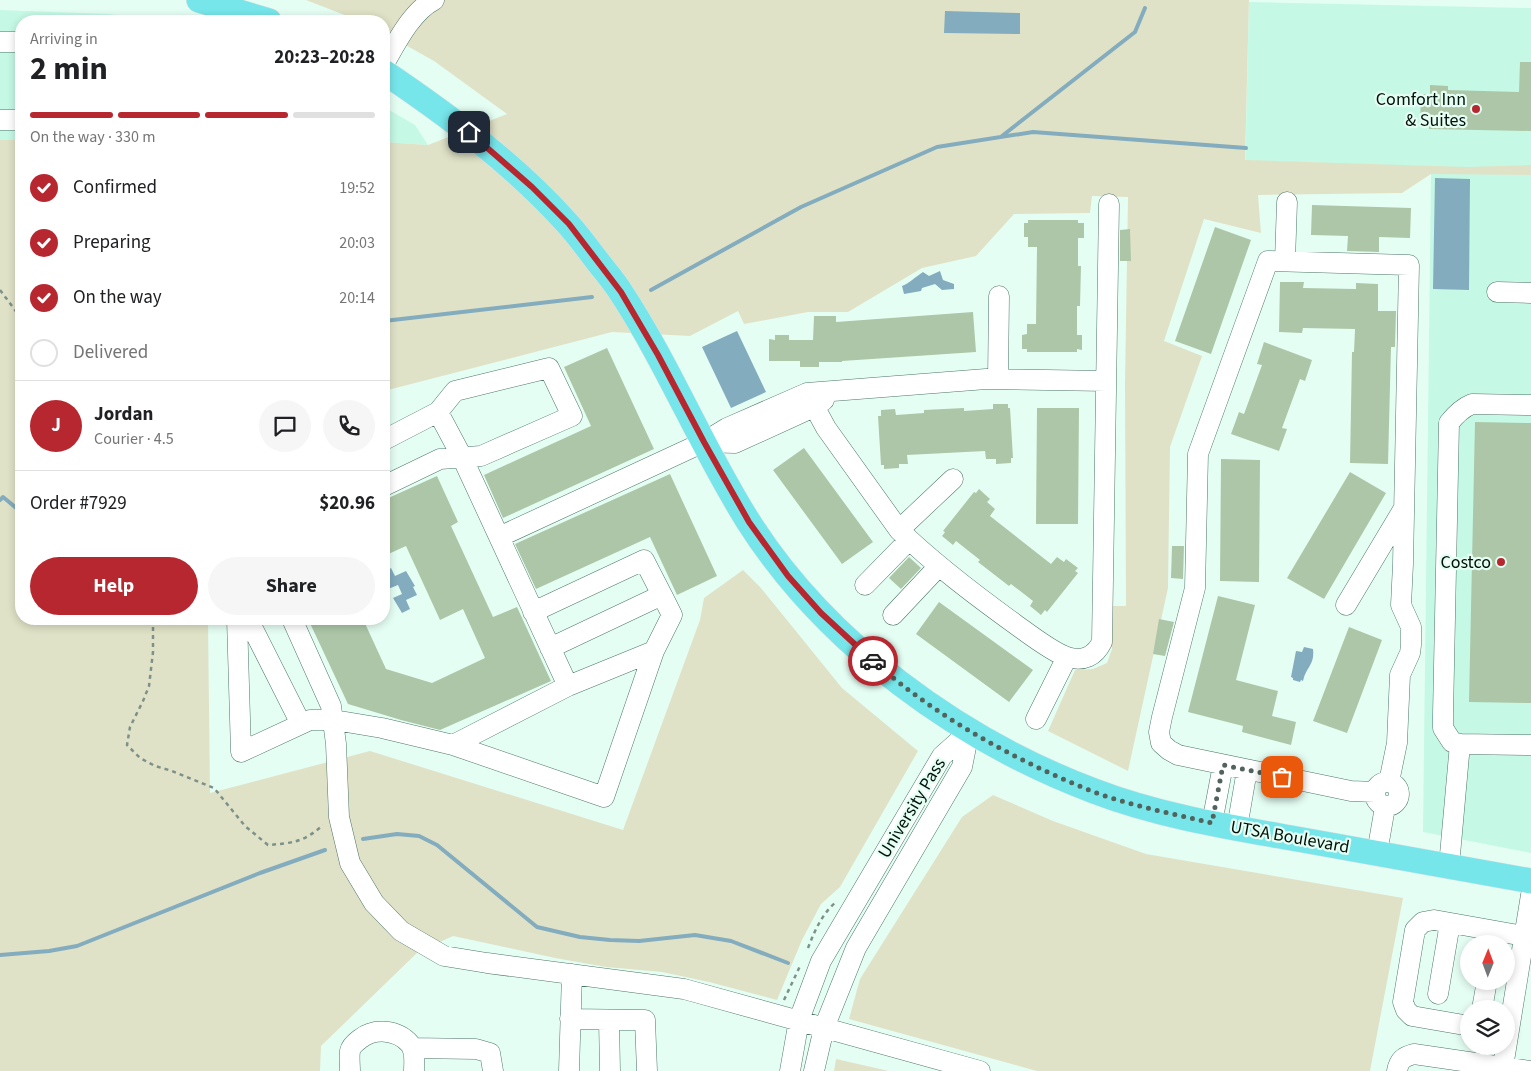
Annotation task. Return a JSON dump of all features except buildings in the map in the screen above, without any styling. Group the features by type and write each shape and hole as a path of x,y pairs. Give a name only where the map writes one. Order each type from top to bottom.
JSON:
{"main road":[{"path":"199,0 249,15"},
{"name":"UTSA Boulevard","path":"390,80 469,132 532,187 569,224 621,292 658,355 749,522 788,576 821,613 900,684 969,732 1029,763 1096,792 1156,810 1212,823 1531,881"}],"street":[{"path":"390,67 405,29 426,4 434,0"},
{"path":"0,42 15,42"},
{"path":"0,120 15,120"},
{"path":"1285,261 1287,202"},
{"path":"810,400 826,428 904,535 939,566 959,583 1028,633 1067,657 1079,658 1090,656 1097,652 1102,642 1109,204"},
{"path":"1377,853 1383,794 1396,743 1400,675 1410,654 1411,645 1411,627 1401,605 1409,265 1268,261 1198,454 1195,588 1159,732 1161,743 1178,755 1352,791 1383,794"},
{"path":"1497,292 1531,293"},
{"path":"998,379 999,296"},
{"path":"390,437 438,412 455,392 550,368 572,416 481,456 440,459 390,483"},
{"path":"498,537 704,442 727,428 840,389 998,379 1106,381"},
{"path":"1531,405 1472,404 1454,415 1450,423 1443,728 1452,742 1460,744 1531,745"},
{"path":"438,412 462,457 568,686"},
{"path":"865,585 904,535 953,479"},
{"path":"1346,605 1404,507"},
{"path":"238,625 241,752 310,720 334,720 382,728 453,745 604,797 654,651 672,615 644,560 534,612"},
{"path":"893,615 939,566"},
{"path":"550,648 662,595"},
{"path":"251,625 301,724"},
{"path":"295,625 331,706 336,744 339,817 350,863 374,903 402,931 444,956 684,989 980,1071"},
{"path":"453,745 568,686 654,651"},
{"path":"1036,719 1067,657"},
{"name":"University Pass","path":"790,1071 798,1020 821,961 942,756 969,732"},
{"name":"University Pass","path":"814,1071 824,1028 856,948 962,768 969,732"},
{"path":"1449,866 1460,744"},
{"path":"1212,823 1223,765"},
{"path":"1237,828 1248,770"},
{"path":"1503,1067 1526,942 1531,895"},
{"path":"1460,1024 1412,1016 1406,1010 1403,1002 1415,930 1423,922 1434,920 1488,935"},
{"path":"1438,994 1450,923"},
{"path":"569,1071 572,974"},
{"path":"570,1019 645,1020 647,1071"},
{"path":"609,1020 610,1071"},
{"path":"350,1071 350,1050 364,1036 376,1030 388,1032 410,1044 414,1053 414,1071"},
{"path":"412,1048 476,1049 485,1051 490,1053 493,1071"},
{"path":"1397,1071 1398,1063 1404,1057 1414,1054 1530,1071"}],"path":[{"path":"0,290 15,310"},
{"path":"153,625 153,652 149,686 144,701 130,727 127,745 140,758 155,766 214,788 245,826 268,845 292,843 311,836 330,820 339,817"}],"shaded area":[{"path":"306,0 1249,0 1245,160 1466,167 1531,165 1531,175 1431,174 1402,193 1258,195 1261,233 1204,219 1164,341 1202,356 1170,447 1168,588 1128,771 1048,731 1075,670 1093,669 1107,663 1112,649 1112,606 1126,606 1125,384 1128,197 1092,196 1090,213 1014,214 976,256 922,268 848,312 808,312 744,324 738,311 690,336 612,332 390,389 390,142 428,145 507,114 434,61 390,36 390,15 345,15"},
{"path":"1249,2 1531,8 1531,853 1423,832 1431,174 1245,172"},
{"path":"0,10 117,15 15,15 15,140 0,140"},
{"path":"390,110 415,125 428,145 390,142"},
{"path":"0,140 15,140 15,625 208,625 210,793 370,751 623,830 700,620 704,598 743,570 761,588 842,688 918,751 840,887 821,904 802,940 777,1000 662,972 606,967 453,936 418,952 321,1046 320,1071 0,1071"},
{"path":"993,795 1053,821 1146,854 1403,898 1370,1071 1037,1071 849,1019 860,979 962,817"},
{"path":"836,1059 889,1071 834,1071"}],"water":[{"path":"945,11 1020,13 1020,34 944,33"},
{"path":"1435,178 1470,179 1469,290 1433,289"},
{"path":"940,271 943,280 954,284 954,289 942,290 935,284 922,288 921,291 904,294 902,286 923,272 929,276"},
{"path":"737,331 766,392 731,408 702,347"},
{"path":"390,569 395,576 406,571 415,586 413,587 417,595 406,600 410,609 402,613 393,598 402,594 398,585 390,588"},
{"path":"1304,647 1313,649 1313,659 1303,681 1301,680 1300,682 1293,680 1291,677 1296,651 1302,652"}],"waterway":[{"path":"1002,136 1135,32 1145,8"},
{"path":"651,290 801,207 937,147 1033,132 1246,148"},
{"path":"390,320 592,297"},
{"path":"0,500 3,497 15,507"},
{"path":"363,839 397,834 419,836 437,845 537,927 580,937 610,940 639,941 695,935 731,941 788,963"},
{"path":"0,955 49,951 77,946 260,873 325,850"}],"way so far":[{"path":"873,661 900,684 969,732 1029,763 1096,792 1156,810 1212,823 1223,765 1282,777"}],"place":[{"name":"Comfort Inn & Suites","path":"1476,109"},
{"name":"Costco","path":"1501,562"}],"route":[{"path":"469,132 532,187 569,224 621,292 658,355 749,522 788,576 821,613 873,661"}]}
